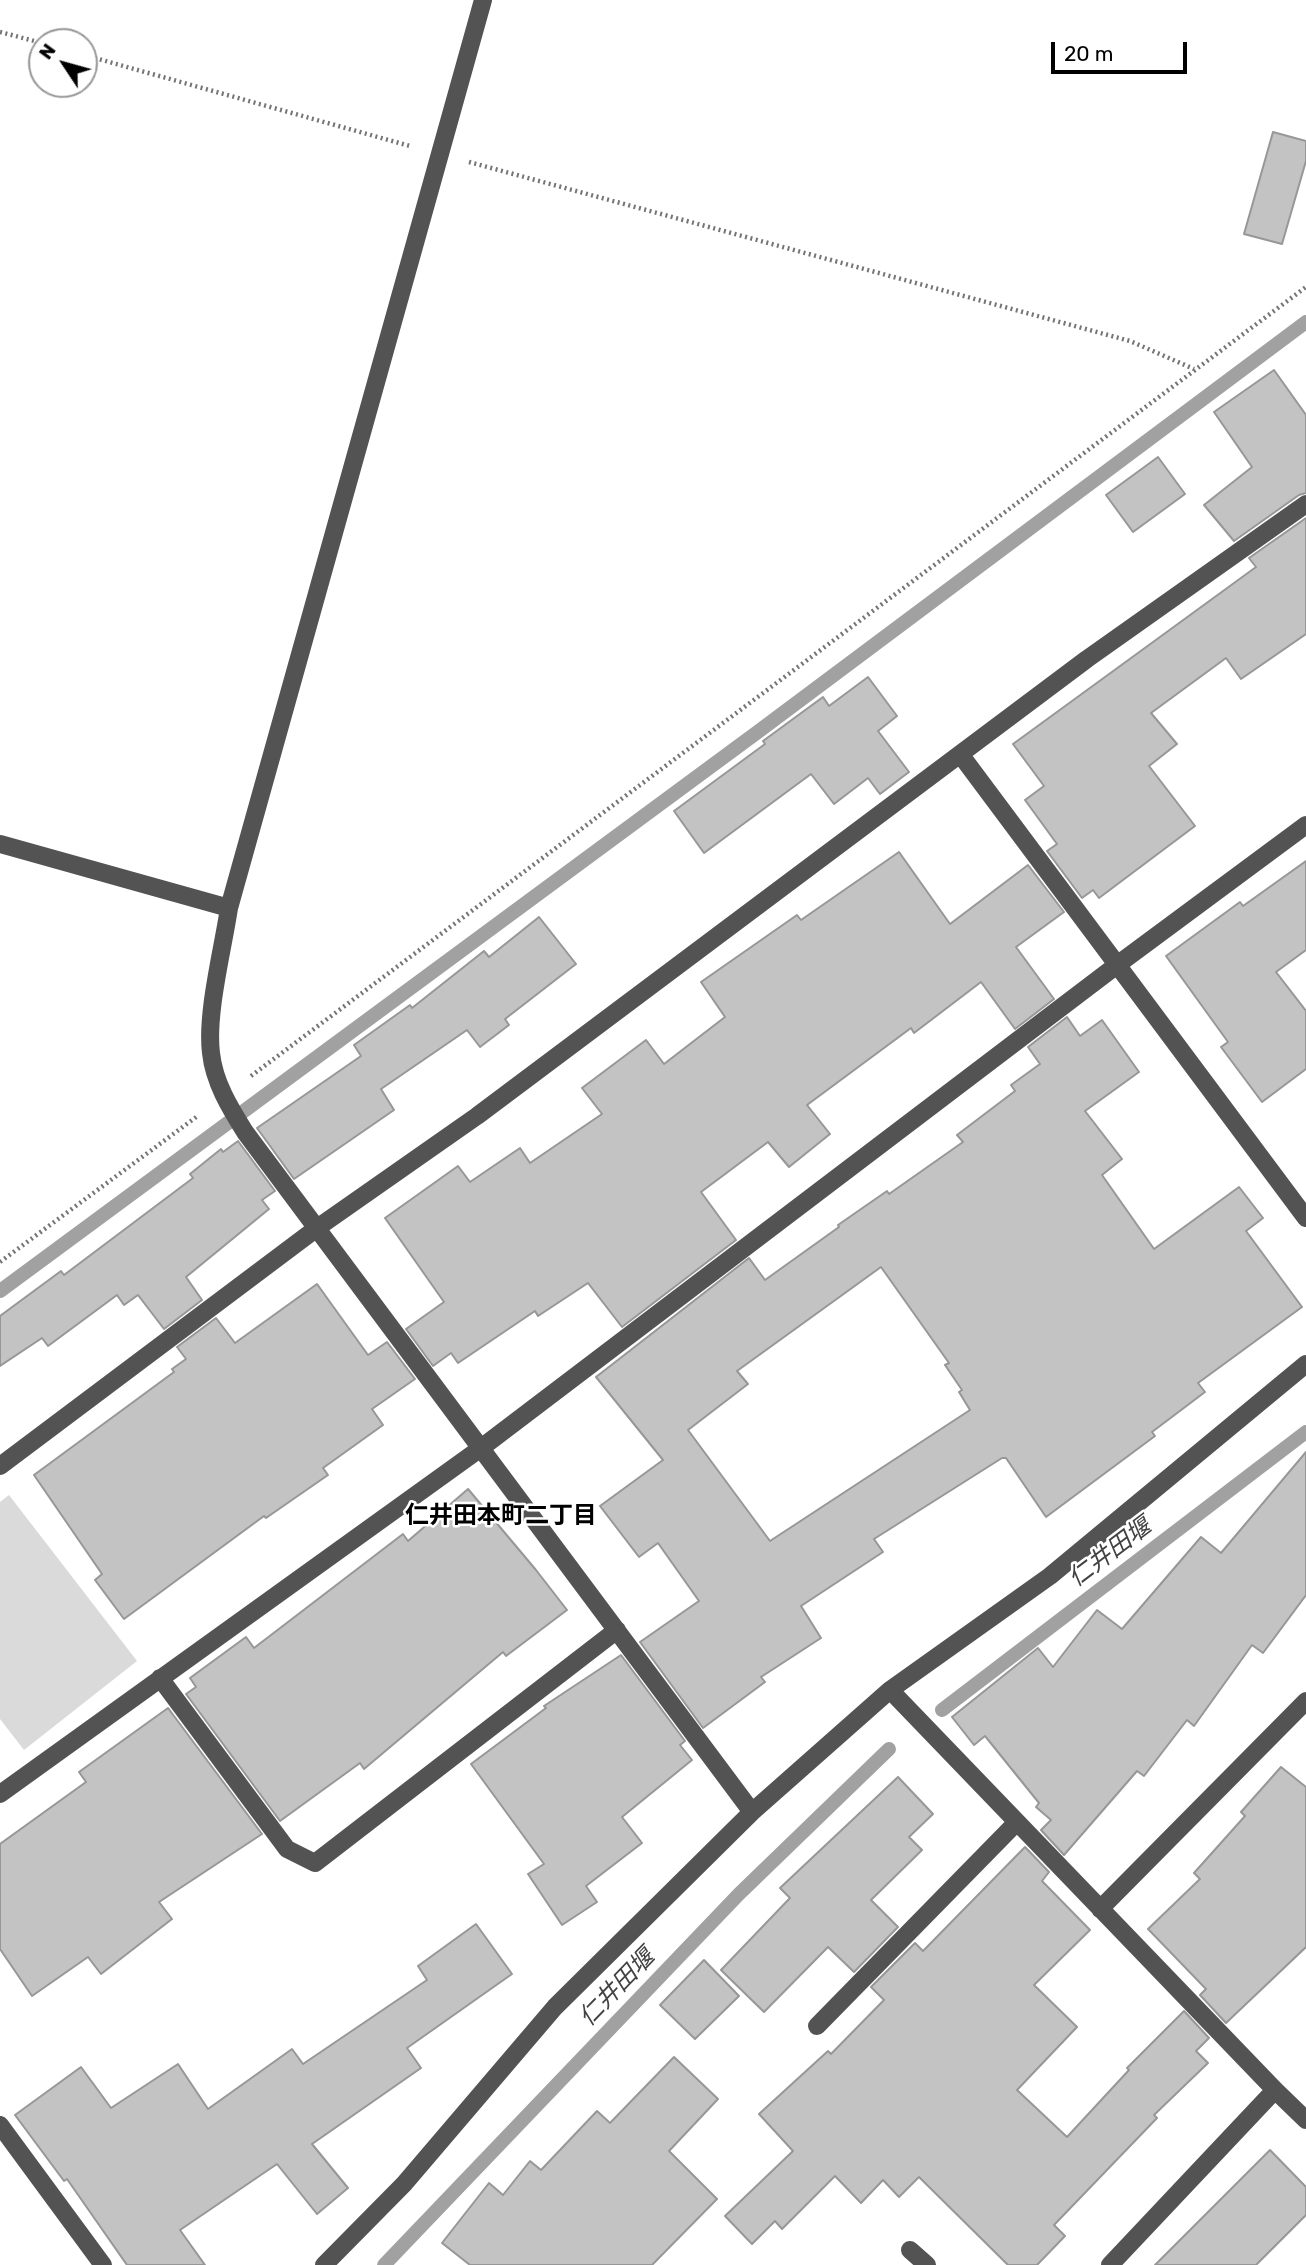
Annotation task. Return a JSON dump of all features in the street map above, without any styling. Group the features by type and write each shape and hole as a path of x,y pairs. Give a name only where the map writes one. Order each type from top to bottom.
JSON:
{"street":[{"path":"483,0 229,908 212,1016 211,1054 225,1099 244,1132 751,1812"},
{"path":"0,1466 317,1227 477,1116 1087,659 1306,504"},
{"path":"960,754 1306,1217"},
{"path":"0,1794 481,1448 1117,965 1306,825"},
{"path":"0,844 229,908"},
{"path":"324,2265 404,2184 555,2007 751,1812 890,1690 1050,1576 1306,1364"},
{"path":"160,1678 287,1849 315,1863 617,1630"},
{"path":"890,1690 1306,2120"},
{"path":"1100,1909 1306,1701"},
{"path":"817,2026 1017,1822"},
{"path":"1110,2265 1275,2090"},
{"path":"0,2125 103,2265"},
{"path":"911,2250 927,2265"}],"path":[{"path":"0,32 28,39"},
{"path":"98,59 1130,341 1194,369"},
{"path":"0,1262 225,1099 1306,287"}],"shaded area":[{"path":"9,1495 137,1661 24,1750 0,1719 0,1502"}],"building":[{"path":"1273,132 1306,141 1306,161 1282,244 1244,234"},
{"path":"1274,370 1306,415 1306,493 1299,495 1234,541 1204,505 1252,467 1214,412"},
{"path":"1158,457 1185,494 1133,532 1106,495"},
{"path":"1306,518 1306,634 1241,679 1226,658 1151,713 1177,744 1149,766 1195,826 1099,898 1093,890 1082,898 1047,851 1057,844 1025,800 1044,786 1013,744 1256,567 1249,558"},
{"path":"868,677 897,716 878,731 909,772 880,794 868,778 834,804 811,774 704,853 674,811 823,697 829,706"},
{"path":"899,852 950,924 1028,865 1064,912 1016,947 1054,999 1015,1029 981,982 914,1033 911,1028 807,1105 830,1134 789,1167 768,1142 701,1192 736,1240 622,1327 588,1283 538,1316 535,1311 458,1363 451,1353 433,1366 406,1329 444,1302 385,1218 458,1166 470,1182 520,1148 530,1163 602,1114 582,1088 646,1040 664,1064 725,1017 701,982 797,915 801,920"},
{"path":"1306,861 1306,950 1276,972 1306,1011 1306,1069 1262,1102 1221,1047 1228,1042 1166,956 1240,902 1243,906"},
{"path":"539,917 576,964 505,1019 509,1025 480,1047 467,1030 381,1089 394,1110 294,1179 257,1128 361,1056 354,1045 410,1005 412,1008 484,951 489,957"},
{"path":"1067,1017 1080,1036 1102,1020 1139,1072 1085,1111 1122,1159 1102,1175 1154,1249 1239,1187 1263,1218 1246,1231 1302,1307 1198,1383 1205,1392 1152,1432 1155,1436 1046,1517 1006,1458 1002,1458 874,1539 883,1552 801,1606 821,1638 761,1677 765,1682 703,1728 640,1642 699,1601 658,1543 639,1557 600,1506 663,1460 596,1377 749,1258 765,1280 839,1227 838,1225 887,1191 889,1194 963,1142 957,1135 1015,1091 1011,1085 1040,1064 1028,1047","holes":["881,1267 949,1363 945,1365 962,1390 959,1392 970,1410 770,1541 688,1430 748,1384 737,1371"]},
{"path":"238,1141 275,1191 262,1200 269,1209 186,1277 202,1300 164,1329 138,1295 124,1305 117,1295 48,1346 42,1338 0,1366 0,1316 61,1271 64,1275 193,1178 190,1174 221,1149 223,1152"},
{"path":"317,1284 368,1355 387,1342 415,1379 372,1409 383,1425 323,1468 328,1475 266,1518 264,1516 124,1619 95,1580 102,1574 34,1475 174,1372 172,1369 186,1359 177,1347 216,1318 235,1343"},
{"path":"1306,1452 1306,1595 1263,1653 1252,1645 1194,1726 1187,1720 1144,1776 1137,1771 1064,1855 1041,1830 1051,1820 1036,1807 1039,1803 985,1736 974,1745 952,1717 1038,1648 1053,1667 1097,1610 1122,1629 1201,1537 1221,1553"},
{"path":"468,1489 567,1610 506,1656 503,1652 364,1769 360,1763 280,1821 186,1694 196,1687 190,1678 246,1637 254,1648 403,1534 408,1541"},
{"path":"621,1655 685,1741 680,1745 692,1760 622,1817 642,1843 586,1886 597,1902 562,1925 528,1874 544,1864 471,1764 546,1708 544,1706"},
{"path":"168,1708 262,1834 159,1902 172,1919 101,1974 88,1957 32,1996 0,1949 0,1844 86,1782 79,1772"},
{"path":"1281,1767 1306,1787 1306,1947 1226,2023 1200,1995 1206,1989 1148,1929 1200,1879 1194,1873 1245,1816 1241,1812"},
{"path":"898,1777 933,1814 909,1837 922,1850 871,1900 898,1927 854,1972 828,1947 764,2012 721,1970 790,1898 780,1888"},
{"path":"1025,1847 1049,1872 1042,1881 1090,1930 1034,1985 1077,2027 1017,2090 1067,2137 1129,2070 1127,2068 1184,2011 1209,2038 1196,2051 1208,2063 1154,2115 1157,2118 1054,2225 1065,2236 1037,2265 1008,2265 919,2177 899,2197 883,2180 861,2203 835,2176 782,2229 775,2221 752,2244 725,2216 793,2151 759,2114 828,2051 831,2054 884,2000 871,1987 915,1943 923,1951"},
{"path":"476,1924 512,1974 407,2048 421,2068 312,2144 348,2188 317,2214 277,2164 180,2230 205,2265 127,2265 67,2179 64,2181 15,2115 81,2067 111,2108 178,2064 208,2109 292,2049 303,2064 427,1980 418,1966"},
{"path":"704,1960 739,1996 695,2039 660,2005"},
{"path":"674,2057 718,2099 669,2151 717,2199 652,2265 470,2265 442,2243 489,2183 503,2195 530,2161 541,2170 597,2111 610,2123"},
{"path":"1270,2150 1306,2187 1306,2215 1256,2265 1155,2265"}],"waterway":[{"path":"0,1291 759,731 1306,322"},
{"name":"仁井田堰","path":"942,1710 1306,1432"},
{"name":"仁井田堰","path":"384,2265 739,1894 889,1749"}],"district":[{"name":"仁井田本町二丁目","path":"501,1516"}]}
